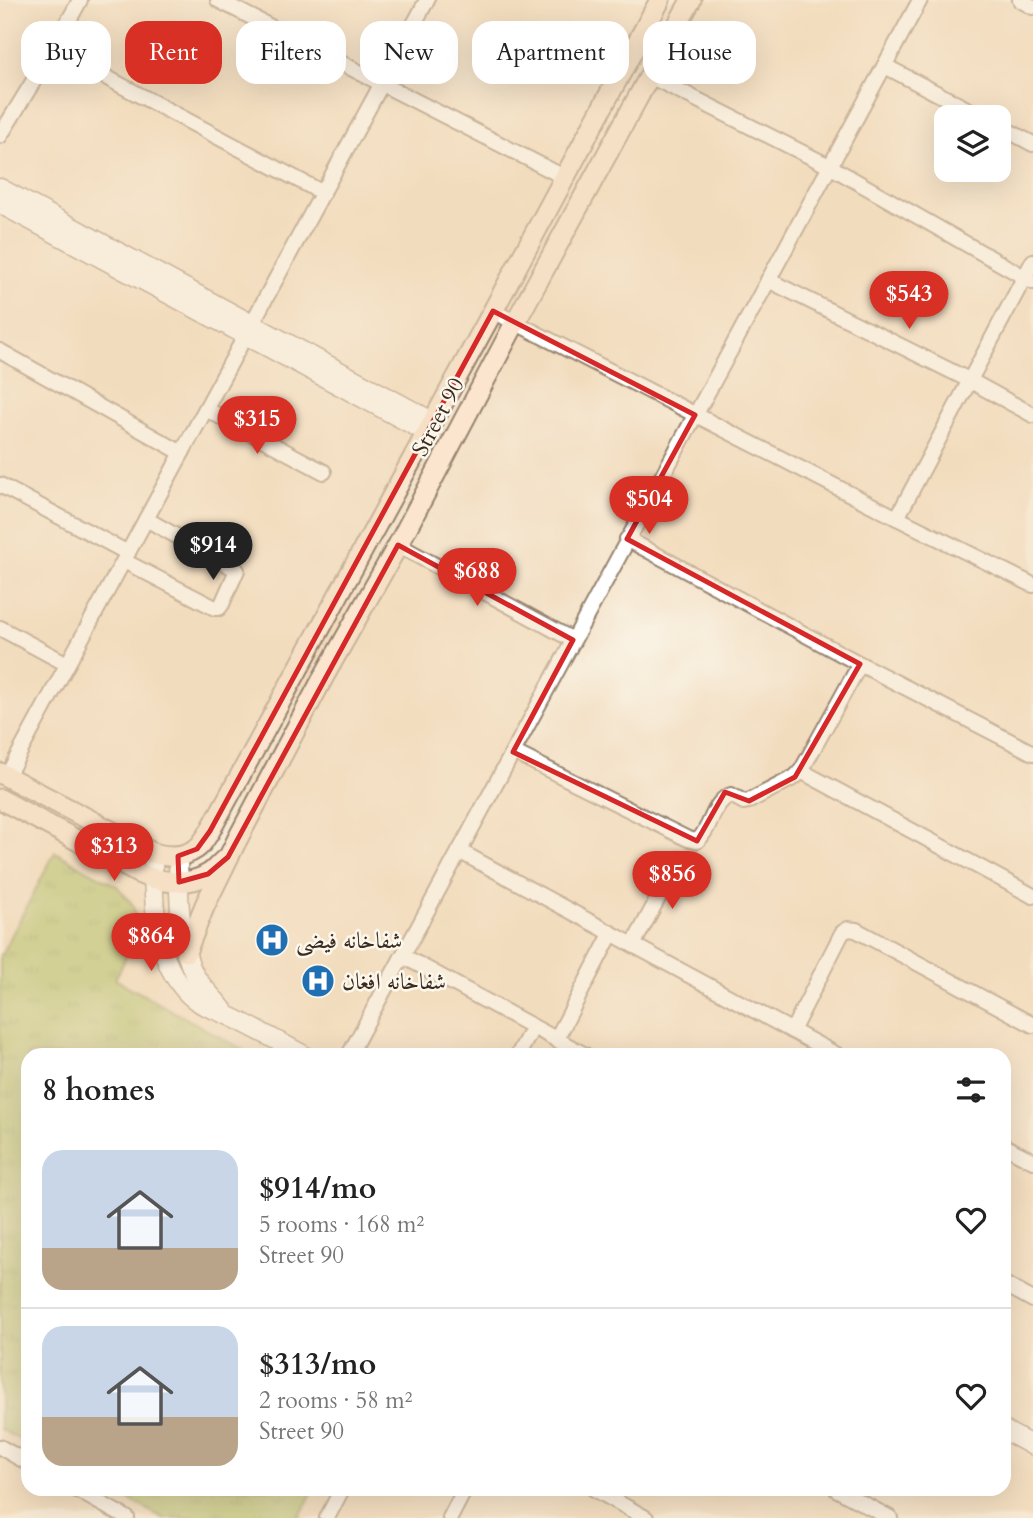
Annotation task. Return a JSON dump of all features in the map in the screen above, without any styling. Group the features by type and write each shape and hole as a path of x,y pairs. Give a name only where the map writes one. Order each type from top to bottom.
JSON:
{"main road":[{"name":"Street 90","path":"178,856 197,849 217,819 660,0"},
{"name":"Street 90","path":"680,21 691,0"},
{"name":"Street 90","path":"186,952 228,856 646,84"},
{"path":"3,775 153,852 164,856 178,856"},
{"path":"0,799 153,880 179,882 195,879 208,874 228,856"}],"street":[{"path":"68,21 80,0"},
{"path":"218,0 564,177"},
{"path":"3,775 126,557 427,0"},
{"path":"353,1048 920,0"},
{"path":"1020,0 1033,7"},
{"path":"885,66 959,105"},
{"path":"111,80 323,193"},
{"path":"0,136 32,84"},
{"path":"666,84 831,167 1029,280"},
{"path":"1011,132 1033,144"},
{"path":"0,188 248,330"},
{"path":"0,204 429,426"},
{"path":"897,518 969,380 1029,280 1033,261"},
{"path":"768,280 969,380 1033,415"},
{"path":"493,311 1033,585"},
{"path":"0,351 182,453"},
{"path":"206,409 324,472"},
{"path":"0,485 219,608 237,570 146,519"},
{"path":"627,539 1033,753"},
{"path":"398,545 573,640"},
{"path":"0,628 67,664"},
{"path":"513,752 688,839 697,841 705,835 721,800 731,795 744,802 749,801 795,777 801,771 860,664"},
{"path":"801,771 1033,896"},
{"path":"459,851 824,1048"},
{"path":"153,852 153,880 160,940 175,978 190,996 203,1005 291,1048"},
{"path":"178,856 186,952 194,974 226,1014"},
{"path":"634,945 679,859"},
{"path":"792,1031 842,933 848,929 856,930 1033,1025"},
{"path":"556,1040 611,934"},
{"path":"403,956 571,1048"},
{"path":"522,1048 533,1027"},
{"path":"1011,1150 1033,1161"},
{"path":"1011,1288 1033,1300"},
{"path":"1011,1434 1033,1446"},
{"path":"0,1447 21,1459"},
{"path":"88,1496 127,1518"},
{"path":"327,1518 338,1496"},
{"path":"450,1518 461,1496"},
{"path":"607,1496 646,1518"},
{"path":"849,1496 890,1518"}],"highlighted area":[{"path":"493,311 695,415 627,539 860,664 795,777 749,801 725,792 697,841 513,752 573,640 398,545 228,857 208,874 179,882 178,856 197,849 210,831"}],"green space":[{"path":"55,852 117,886 133,905 139,932 115,979 239,1048 21,1048 21,1440 0,1429 2,954"},
{"path":"123,1496 310,1496 299,1518 163,1518"}],"place":[{"name":"شفاخانه فیضی","path":"272,940"},
{"name":"شفاخانه افغان","path":"318,981"}]}
